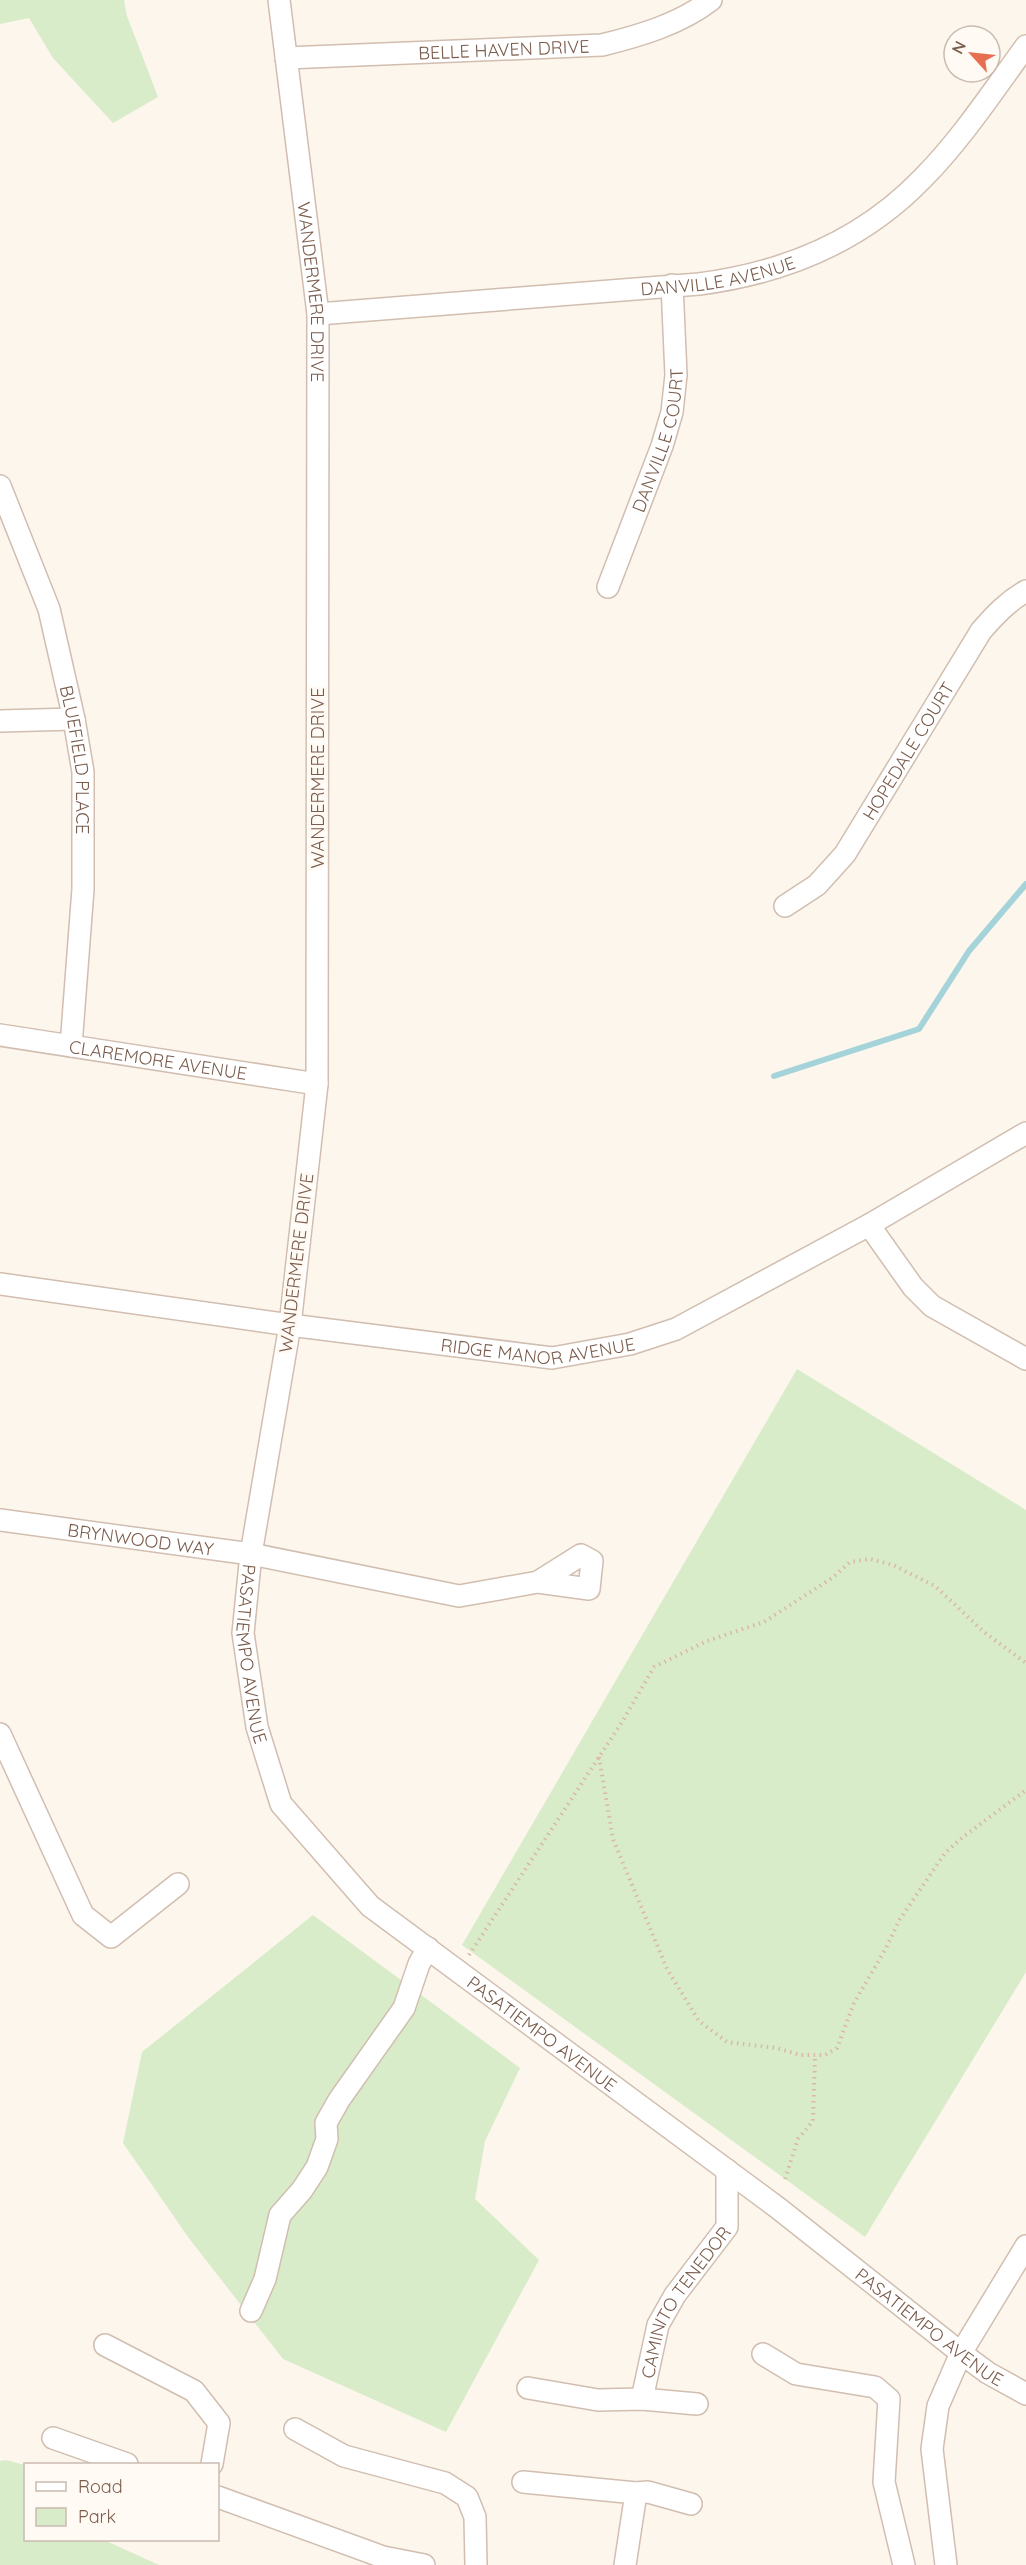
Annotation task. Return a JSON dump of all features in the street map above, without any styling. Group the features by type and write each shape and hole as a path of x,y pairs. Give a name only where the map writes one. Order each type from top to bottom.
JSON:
{"street":[{"name":"WANDERMERE DRIVE","path":"251,1554 290,1325 317,1084 318,315 279,0"},
{"name":"BELLE HAVEN DRIVE","path":"286,58 602,45 636,37 696,12 711,0"},
{"name":"DANVILLE AVENUE","path":"318,315 727,280 786,266 816,254 872,221 922,179 944,155 1026,46"},
{"name":"DANVILLE COURT","path":"608,587 662,446 672,412 676,375 672,285"},
{"name":"BLUEFIELD PLACE","path":"0,486 49,609 74,719 83,772 83,889 71,1046"},
{"name":"HOPEDALE COURT","path":"785,906 817,885 845,854 981,631 1005,606 1026,591"},
{"path":"0,721 74,719"},
{"name":"CLAREMORE AVENUE","path":"0,1035 317,1084"},
{"name":"RIDGE MANOR AVENUE","path":"0,1284 290,1325 552,1358 630,1344 676,1329 869,1225 1026,1132"},
{"path":"869,1225 913,1287 932,1305 1026,1359"},
{"name":"BRYNWOOD WAY","path":"0,1520 251,1554 459,1596 538,1582"},
{"name":"PASATIEMPO AVENUE","path":"251,1554 243,1633 257,1728 281,1804 370,1906 727,2170 988,2373 1026,2394"},
{"path":"0,1734 83,1915 111,1937 178,1884"},
{"path":"251,2311 265,2279 280,2215 302,2190 317,2167 327,2139 326,2123 339,2100 404,2008 418,1967 428,1948"},
{"name":"CAMINITO TENEDOR","path":"642,2399 658,2325 675,2295 727,2227 727,2170"},
{"path":"946,2565 932,2449 938,2406 962,2353 1026,2246"},
{"path":"105,2345 194,2391 219,2423 212,2463"},
{"path":"763,2354 796,2374 875,2387 889,2399 884,2482 904,2565"},
{"path":"528,2388 598,2400 642,2399 697,2404"},
{"path":"295,2429 344,2456 445,2482 467,2497 475,2517 476,2565"},
{"path":"53,2438 124,2463"},
{"path":"523,2482 636,2493 648,2492 692,2504"},
{"path":"625,2565 636,2493"},
{"path":"219,2497 383,2558 424,2565"}],"path":[{"path":"458,1970 599,1757 654,1667 707,1641 764,1622 832,1578 850,1562 870,1559 893,1565 935,1586 984,1632 1026,1663"},
{"path":"599,1757 613,1839 667,1969 699,2021 727,2042 776,2048 801,2055 825,2055 837,2048 854,2003 900,1919 945,1853 1026,1790"},
{"path":"784,2179 798,2139 813,2121 815,2055"}],"green space":[{"path":"0,0 124,0 127,16 158,97 113,123 53,58 29,18 0,24"},
{"path":"797,1369 1026,1510 1026,1972 865,2237 462,1945"},
{"path":"313,1915 520,2068 485,2141 475,2199 539,2260 446,2432 283,2359 188,2237 123,2143 142,2052"},
{"path":"6,2460 24,2465 24,2541 106,2541 159,2565 0,2565 0,2461"}],"waterway":[{"path":"774,1076 919,1029 969,951 1026,884"}]}
